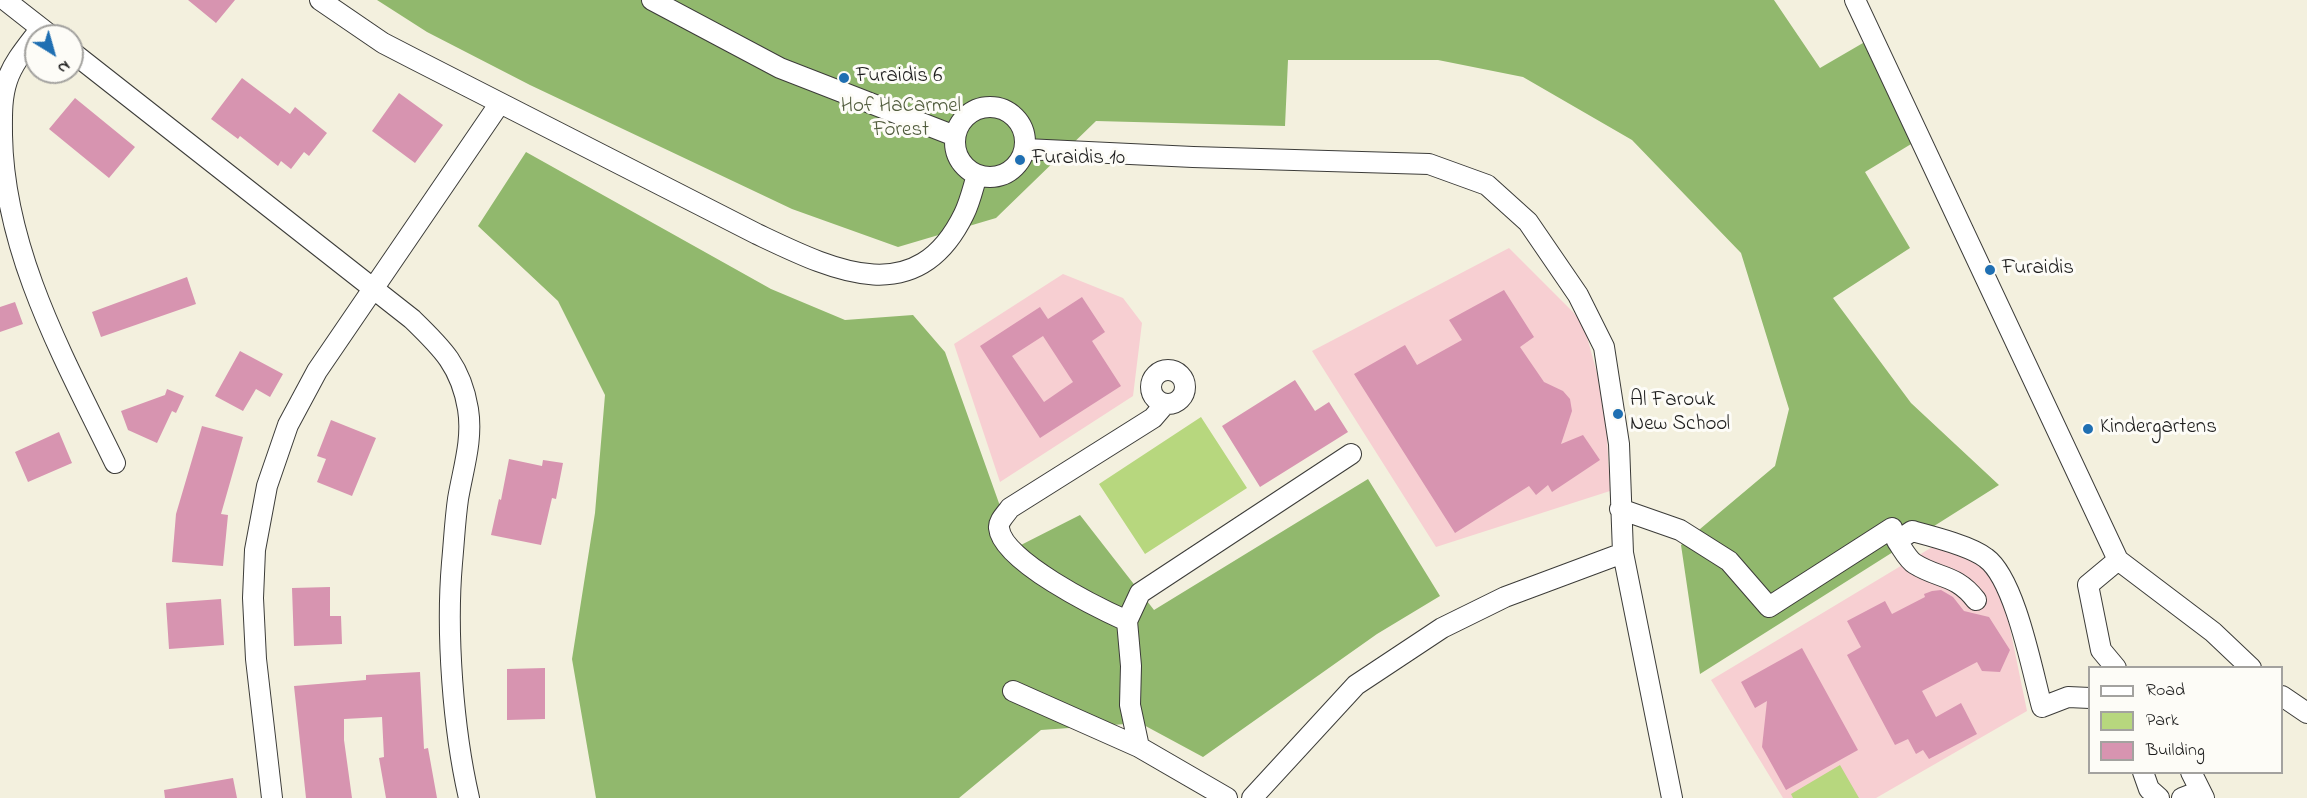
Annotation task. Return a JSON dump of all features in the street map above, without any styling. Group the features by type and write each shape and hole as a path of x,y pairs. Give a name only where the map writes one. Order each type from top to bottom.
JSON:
{"street":[{"path":"5,0 36,24"},
{"path":"320,0 383,43 798,253 842,269 872,276 896,275 919,266 938,251 950,237 964,214 977,175"},
{"path":"652,0 780,68 955,136"},
{"path":"1855,0 2118,560 2213,632 2249,666"},
{"path":"24,51 7,80 2,111 3,158 8,198 21,249 52,332 115,463"},
{"path":"84,61 412,319 444,349 460,377 468,410 468,448 458,499 452,566 451,644 456,720 470,798"},
{"path":"272,798 256,658 253,598 255,550 267,486 288,425 316,370 500,103"},
{"path":"997,107 1016,118 1022,127 1025,149 1012,170 1001,176 989,178 967,169 959,160 955,148 955,136 965,116 975,110 997,107"},
{"path":"1025,149 1205,158 1429,164 1487,185 1528,222 1578,295 1604,346 1619,444 1623,553 1672,798"},
{"path":"1126,621 1033,570 1006,543 999,531 999,524 1010,508 1153,418 1165,404"},
{"path":"1139,747 1130,705 1131,666 1126,621 1140,593 1351,454"},
{"path":"1620,509 1680,530 1729,561 1769,607 1892,528 1897,541 1913,564 1956,580 1976,600"},
{"path":"1897,541 1912,531 1935,536 1987,558 1996,568 2011,597 2042,707 2068,697 2088,698"},
{"path":"1252,798 1356,685 1442,628 1505,597 1623,553"},
{"path":"2114,666 2101,650 2088,585 2118,560"},
{"path":"1013,691 1139,747 1227,798"},
{"path":"2283,697 2307,712"},
{"path":"2144,774 2149,789 2159,798"},
{"path":"2182,798 2202,794 2192,774"}],"shaded area":[{"path":"1509,248 1584,326 1605,402 1610,491 1436,547 1312,351"},
{"path":"1063,274 1123,298 1142,323 1133,396 1000,482 954,344"},
{"path":"1939,543 1981,561 1991,572 2005,604 2027,711 1876,798 1783,798 1711,680"}],"green space":[{"name":"Hof HaCarmel Forest","path":"377,0 1774,0 1820,68 1875,36 1921,138 1865,172 1910,248 1833,298 1911,403 1999,485 1700,674 1681,545 1775,466 1789,409 1741,253 1632,140 1523,77 1438,60 1288,60 1285,126 1096,121 996,218 898,247 792,209 530,85 427,32"},
{"path":"526,152 771,289 845,320 913,315 945,352 1015,548 1080,515 1154,610 1368,479 1440,596 1377,634 1203,757 1140,723 1041,730 959,798 596,798 572,659 595,513 605,395 558,301 478,226"},
{"path":"1201,417 1247,488 1145,554 1099,484"},
{"path":"1840,765 1859,798 1793,798 1791,794"}],"building":[{"path":"188,0 235,0 216,23"},
{"path":"242,78 290,114 295,107 327,133 309,156 304,152 291,169 281,161 278,166 240,136 238,139 211,119"},
{"path":"399,93 443,125 415,163 372,131"},
{"path":"75,98 135,147 109,178 49,129"},
{"path":"187,277 196,304 101,337 92,312"},
{"path":"1504,290 1534,337 1520,347 1544,382 1563,391 1570,399 1572,411 1561,444 1583,435 1600,460 1552,492 1548,485 1536,495 1529,486 1455,533 1354,374 1405,345 1417,365 1462,340 1449,320"},
{"path":"1082,297 1105,332 1092,341 1121,386 1040,438 980,346 1040,307 1048,319","holes":["1043,336 1073,382 1044,402 1012,356"]},
{"path":"15,302 23,324 0,332 0,307"},
{"path":"240,351 283,374 270,397 256,389 243,411 215,396"},
{"path":"1295,380 1315,411 1329,402 1348,432 1260,487 1222,426"},
{"path":"167,389 184,396 176,413 172,411 157,443 128,430 121,411 165,395"},
{"path":"331,420 376,438 352,496 317,482 326,459 317,456"},
{"path":"202,426 243,437 221,514 228,515 223,566 172,562 176,514"},
{"path":"59,432 72,463 28,482 15,452"},
{"path":"509,459 542,466 543,460 563,463 556,499 552,498 541,545 491,535"},
{"path":"330,587 330,616 341,616 342,644 294,646 292,588"},
{"path":"1941,590 1953,597 1964,611 1989,617 2010,650 2000,672 1982,671 1977,662 1922,691 1936,717 1961,703 1977,734 1929,759 1923,750 1916,754 1908,739 1895,745 1847,655 1861,647 1847,621 1885,601 1892,614 1925,597 1924,594"},
{"path":"221,599 224,645 169,649 166,603"},
{"path":"1802,648 1858,750 1786,790 1762,747 1767,701 1755,708 1741,682"},
{"path":"545,668 545,719 507,720 507,669"},
{"path":"420,672 424,749 428,748 437,798 386,798 379,758 384,757 382,717 344,719 344,740 352,798 306,798 294,686 366,680 366,675"},
{"path":"233,778 237,798 165,798 164,790"}],"place":[{"name":"Furaidis 6","path":"844,78"},
{"name":"Furaidis 10","path":"1020,160"},
{"name":"Furaidis","path":"1990,270"},
{"name":"Al Farouk New School","path":"1618,414"},
{"name":"Kindergartens","path":"2088,429"}]}
